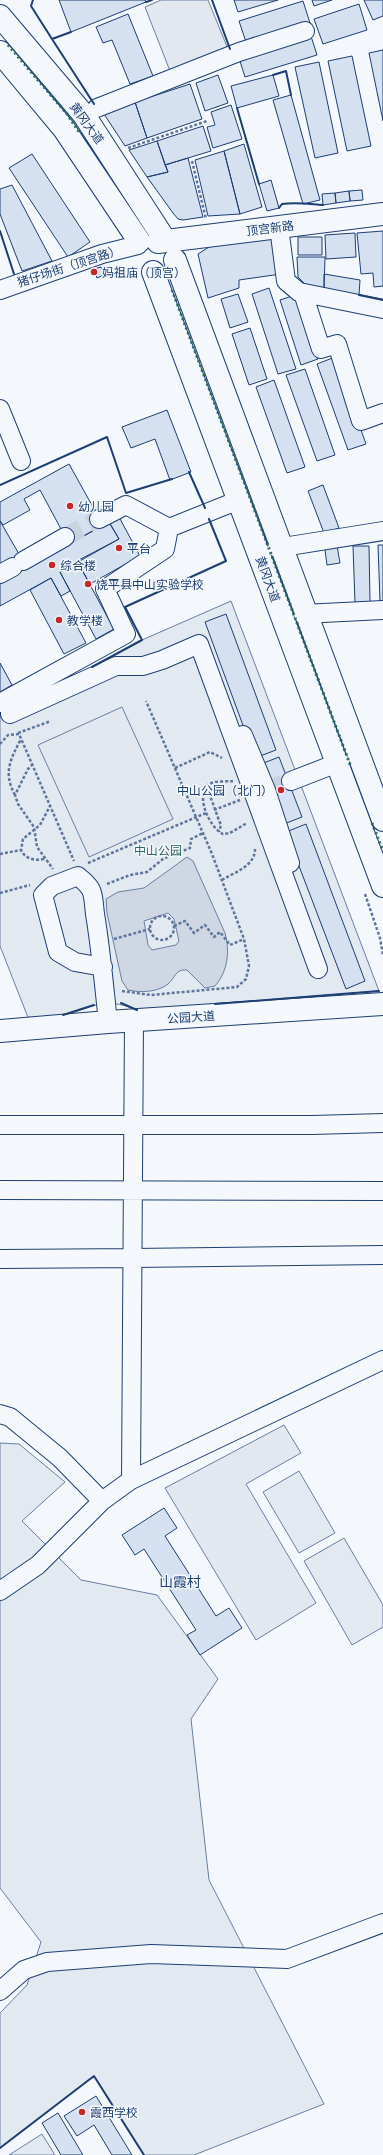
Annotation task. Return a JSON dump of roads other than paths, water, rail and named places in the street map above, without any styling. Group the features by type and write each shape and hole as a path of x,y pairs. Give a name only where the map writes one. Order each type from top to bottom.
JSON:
{"main road":[{"name":"黄冈大道","path":"0,16 84,115 149,241"},
{"name":"黄冈大道","path":"0,52 64,129 149,241"},
{"name":"顶宫新路","path":"149,241 383,214"},
{"name":"黄冈大道","path":"174,260 383,820"},
{"name":"黄冈大道","path":"153,272 383,886"},
{"name":"公园大道","path":"0,1031 108,1022 383,1004"}],"street":[{"path":"97,108 239,52 305,31"},
{"path":"279,226 286,281 299,292 383,309"},
{"name":"猪仔场街（顶宫路）","path":"0,290 102,254 149,241"},
{"path":"303,293 321,349 337,344 361,421 383,413"},
{"path":"0,409 21,460"},
{"path":"169,528 239,500"},
{"path":"99,519 126,505 169,528"},
{"path":"5,709 126,634 105,589 165,549 169,528"},
{"path":"277,548 383,532"},
{"path":"12,568 66,537"},
{"path":"303,614 383,610"},
{"path":"5,709 116,666 143,666 162,660 199,644 292,902 318,969"},
{"path":"212,681 235,714 266,790 294,876 292,902"},
{"path":"291,781 340,762"},
{"path":"103,967 75,962 58,952 43,895 52,886 78,876 91,890 103,967 108,1022"},
{"path":"131,1480 134,1258 134,1021"},
{"path":"0,1124 312,1125 383,1123"},
{"path":"0,1190 383,1191"},
{"path":"0,1259 383,1255"},
{"path":"0,1591 38,1565 102,1501 131,1480 383,1360"},
{"path":"0,1414 10,1416 60,1458 102,1501"},
{"path":"0,1991 24,1970 47,1962 151,1954 287,1959 383,1923"}],"tunnel":[{"path":"65,537 99,519"},
{"path":"266,790 291,781"}],"place":[{"name":"妈祖庙（顶宫）","path":"94,272"},
{"name":"幼儿园","path":"70,506"},
{"name":"平台","path":"119,548"},
{"name":"综合楼","path":"52,565"},
{"name":"饶平县中山实验学校","path":"88,584"},
{"name":"教学楼","path":"59,620"},
{"name":"中山公园（北门）","path":"281,790"},
{"name":"霞西学校","path":"82,2112"}],"district":[{"name":"山霞村","path":"180,1582"}],"park label":[{"name":"中山公园","path":"158,850"}]}
